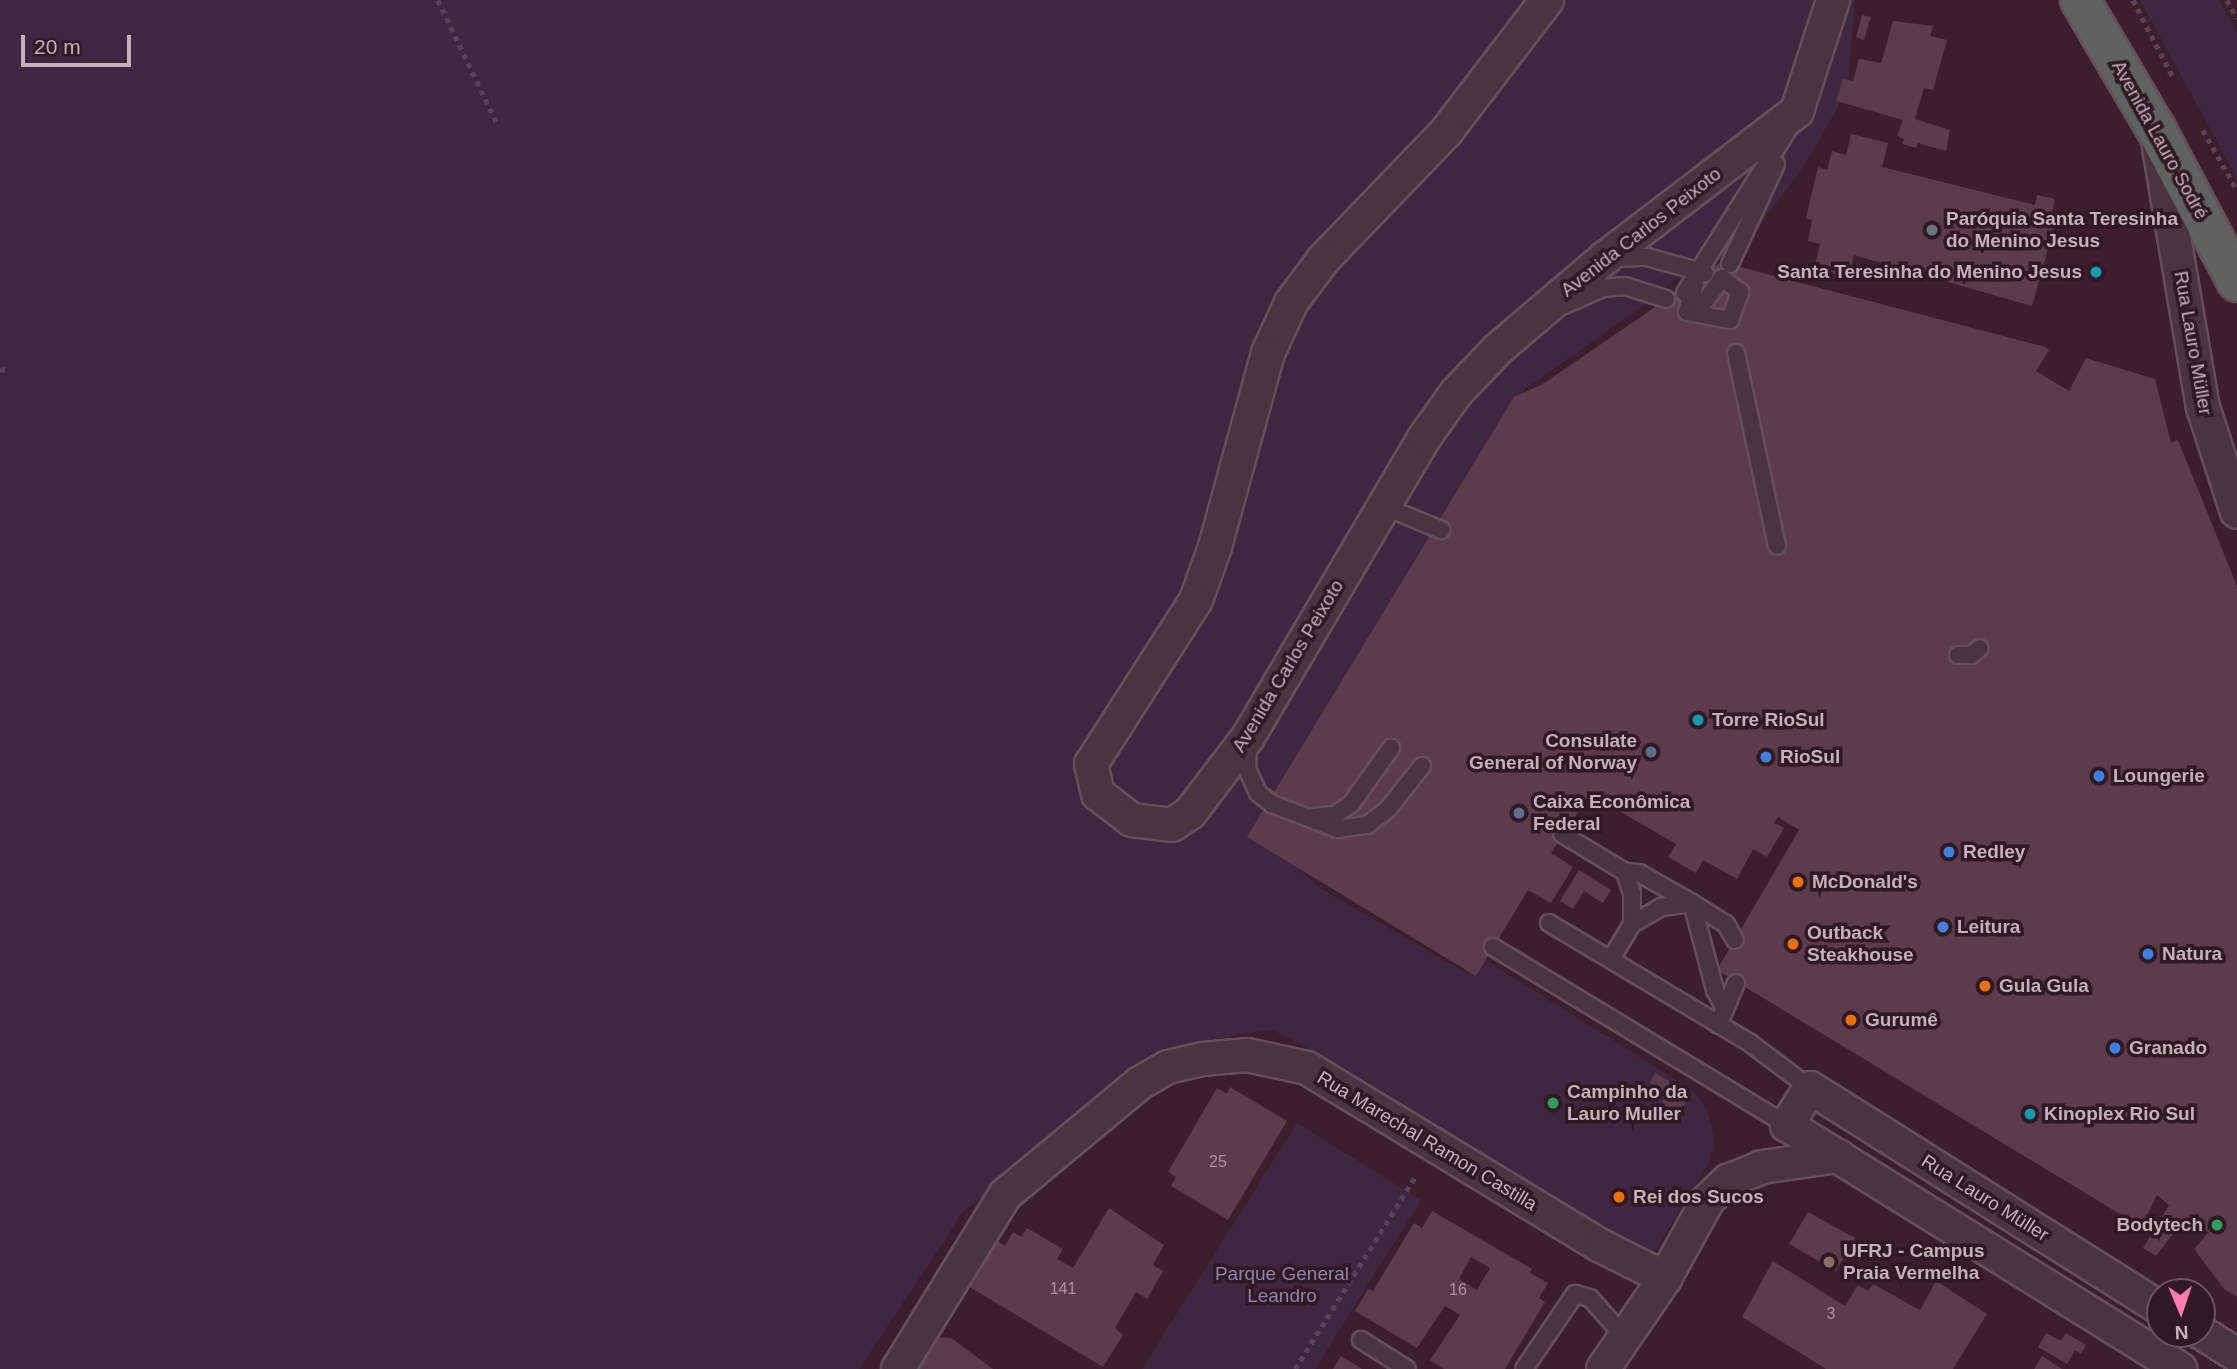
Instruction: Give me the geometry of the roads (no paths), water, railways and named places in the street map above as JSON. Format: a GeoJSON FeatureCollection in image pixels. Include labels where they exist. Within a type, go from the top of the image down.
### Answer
{"type":"FeatureCollection","features":[{"type":"Feature","properties":{"kind":"highway","name":"Avenida Lauro Sodré"},"geometry":{"type":"LineString","coordinates":[[2080,0],[2156,129],[2237,282]]}},
{"type":"Feature","properties":{"kind":"street","name":"Avenida Carlos Peixoto"},"geometry":{"type":"LineString","coordinates":[[1547,0],[1446,132],[1323,260],[1291,303],[1268,353],[1215,547],[1196,600],[1100,746],[1091,764],[1091,778],[1098,794],[1132,820],[1172,825],[1190,813],[1248,737],[1383,506],[1456,393],[1546,308],[1605,258],[1797,111]]}},
{"type":"Feature","properties":{"kind":"street"},"geometry":{"type":"LineString","coordinates":[[1797,111],[1833,0]]}},
{"type":"Feature","properties":{"kind":"street","name":"Rua Lauro Müller"},"geometry":{"type":"LineString","coordinates":[[2156,129],[2203,407],[2237,512]]}},
{"type":"Feature","properties":{"kind":"street","name":"Rua Marechal Ramon Castilla"},"geometry":{"type":"LineString","coordinates":[[898,1369],[1005,1195],[1140,1083],[1168,1067],[1247,1055],[1307,1068],[1601,1246],[1665,1278]]}},
{"type":"Feature","properties":{"kind":"street"},"geometry":{"type":"LineString","coordinates":[[1810,1088],[1787,1125],[2181,1369]]}},
{"type":"Feature","properties":{"kind":"street","name":"Rua Lauro Müller"},"geometry":{"type":"LineString","coordinates":[[1810,1088],[2146,1299]]}},
{"type":"Feature","properties":{"kind":"street"},"geometry":{"type":"LineString","coordinates":[[1603,1369],[1665,1278],[1708,1200],[1728,1181],[1762,1167],[1838,1156]]}},
{"type":"Feature","properties":{"kind":"street"},"geometry":{"type":"LineString","coordinates":[[2108,1322],[2128,1288]]}},
{"type":"Feature","properties":{"kind":"street"},"geometry":{"type":"LineString","coordinates":[[2216,1341],[2237,1354]]}},
{"type":"Feature","properties":{"kind":"lane"},"geometry":{"type":"LineString","coordinates":[[1730,264],[1763,199],[1797,111]]}},
{"type":"Feature","properties":{"kind":"lane"},"geometry":{"type":"LineString","coordinates":[[1687,313],[1694,281],[1784,142]]}},
{"type":"Feature","properties":{"kind":"lane"},"geometry":{"type":"LineString","coordinates":[[1605,258],[1647,257],[1694,281],[1718,283]]}},
{"type":"Feature","properties":{"kind":"lane"},"geometry":{"type":"LineString","coordinates":[[1722,278],[1739,290],[1730,320],[1687,313],[1722,278]]}},
{"type":"Feature","properties":{"kind":"lane"},"geometry":{"type":"LineString","coordinates":[[1546,308],[1567,305],[1603,288],[1647,290],[1666,299]]}},
{"type":"Feature","properties":{"kind":"lane"},"geometry":{"type":"LineString","coordinates":[[1736,353],[1777,546]]}},
{"type":"Feature","properties":{"kind":"lane"},"geometry":{"type":"LineString","coordinates":[[1383,506],[1441,530]]}},
{"type":"Feature","properties":{"kind":"lane"},"geometry":{"type":"LineString","coordinates":[[1958,655],[1971,655],[1980,648]]}},
{"type":"Feature","properties":{"kind":"lane"},"geometry":{"type":"LineString","coordinates":[[1248,737],[1247,769],[1253,788],[1272,804],[1337,829],[1367,825],[1388,809],[1422,766]]}},
{"type":"Feature","properties":{"kind":"lane"},"geometry":{"type":"LineString","coordinates":[[1303,818],[1328,817],[1351,804],[1391,748]]}},
{"type":"Feature","properties":{"kind":"lane"},"geometry":{"type":"LineString","coordinates":[[1562,834],[1625,872],[1639,873],[1692,903],[1726,924],[1735,940]]}},
{"type":"Feature","properties":{"kind":"lane"},"geometry":{"type":"LineString","coordinates":[[1625,872],[1632,892],[1632,924]]}},
{"type":"Feature","properties":{"kind":"lane"},"geometry":{"type":"LineString","coordinates":[[1611,959],[1632,924],[1661,907],[1692,903]]}},
{"type":"Feature","properties":{"kind":"lane"},"geometry":{"type":"LineString","coordinates":[[1692,903],[1721,1016]]}},
{"type":"Feature","properties":{"kind":"lane","name":"Rua Lauro Müller"},"geometry":{"type":"LineString","coordinates":[[1549,923],[1611,959],[1721,1016],[1749,1043],[1810,1088]]}},
{"type":"Feature","properties":{"kind":"lane"},"geometry":{"type":"LineString","coordinates":[[1493,947],[1787,1125]]}},
{"type":"Feature","properties":{"kind":"lane"},"geometry":{"type":"LineString","coordinates":[[1721,1016],[1736,983]]}},
{"type":"Feature","properties":{"kind":"lane"},"geometry":{"type":"LineString","coordinates":[[1524,1369],[1575,1294],[1590,1298],[1624,1336]]}},
{"type":"Feature","properties":{"kind":"lane"},"geometry":{"type":"LineString","coordinates":[[1361,1340],[1407,1369]]}},
{"type":"Feature","properties":{"kind":"place","name":"Paróquia Santa Teresinha do Menino Jesus"},"geometry":{"type":"Point","coordinates":[1932,230]}},
{"type":"Feature","properties":{"kind":"place","name":"Santa Teresinha do Menino Jesus"},"geometry":{"type":"Point","coordinates":[2096,272]}},
{"type":"Feature","properties":{"kind":"place","name":"Torre RioSul"},"geometry":{"type":"Point","coordinates":[1698,720]}},
{"type":"Feature","properties":{"kind":"place","name":"Consulate General of Norway"},"geometry":{"type":"Point","coordinates":[1651,752]}},
{"type":"Feature","properties":{"kind":"place","name":"RioSul"},"geometry":{"type":"Point","coordinates":[1766,757]}},
{"type":"Feature","properties":{"kind":"place","name":"Loungerie"},"geometry":{"type":"Point","coordinates":[2099,776]}},
{"type":"Feature","properties":{"kind":"place","name":"Caixa Econômica Federal"},"geometry":{"type":"Point","coordinates":[1519,813]}},
{"type":"Feature","properties":{"kind":"place","name":"Redley"},"geometry":{"type":"Point","coordinates":[1949,852]}},
{"type":"Feature","properties":{"kind":"place","name":"McDonald's"},"geometry":{"type":"Point","coordinates":[1798,882]}},
{"type":"Feature","properties":{"kind":"place","name":"Leitura"},"geometry":{"type":"Point","coordinates":[1943,927]}},
{"type":"Feature","properties":{"kind":"place","name":"Outback Steakhouse"},"geometry":{"type":"Point","coordinates":[1793,944]}},
{"type":"Feature","properties":{"kind":"place","name":"Natura"},"geometry":{"type":"Point","coordinates":[2148,954]}},
{"type":"Feature","properties":{"kind":"place","name":"Gula Gula"},"geometry":{"type":"Point","coordinates":[1985,986]}},
{"type":"Feature","properties":{"kind":"place","name":"Gurumê"},"geometry":{"type":"Point","coordinates":[1851,1020]}},
{"type":"Feature","properties":{"kind":"place","name":"Granado"},"geometry":{"type":"Point","coordinates":[2115,1048]}},
{"type":"Feature","properties":{"kind":"place","name":"Campinho da Lauro Muller"},"geometry":{"type":"Point","coordinates":[1553,1103]}},
{"type":"Feature","properties":{"kind":"place","name":"Kinoplex Rio Sul"},"geometry":{"type":"Point","coordinates":[2030,1114]}},
{"type":"Feature","properties":{"kind":"place","name":"Rei dos Sucos"},"geometry":{"type":"Point","coordinates":[1619,1197]}},
{"type":"Feature","properties":{"kind":"place","name":"Bodytech"},"geometry":{"type":"Point","coordinates":[2217,1225]}},
{"type":"Feature","properties":{"kind":"place","name":"UFRJ - Campus Praia Vermelha"},"geometry":{"type":"Point","coordinates":[1829,1262]}},
{"type":"Feature","properties":{"kind":"park label","name":"Parque General Leandro"},"geometry":{"type":"Point","coordinates":[1282,1285]}}]}
